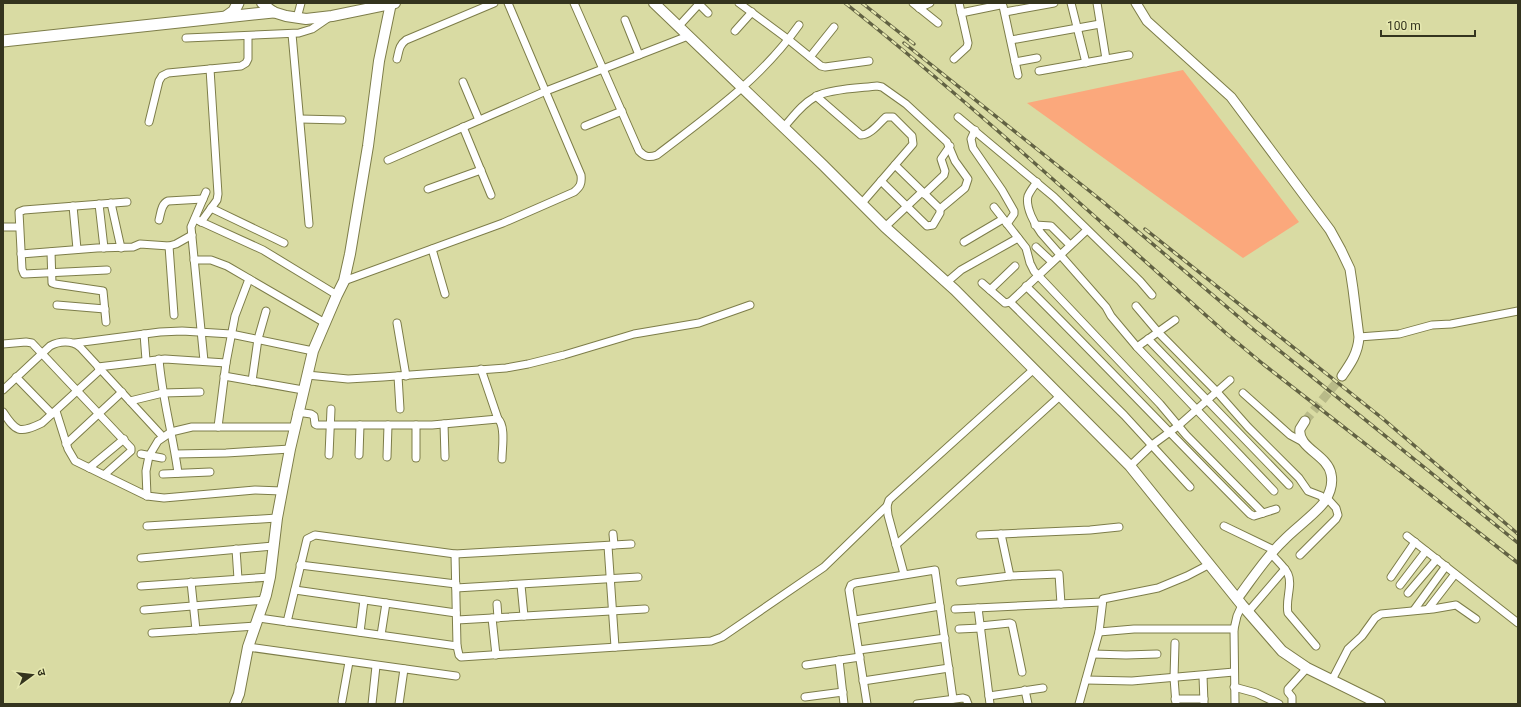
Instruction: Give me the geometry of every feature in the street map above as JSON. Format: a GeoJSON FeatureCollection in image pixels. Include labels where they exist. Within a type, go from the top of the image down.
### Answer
{"type":"FeatureCollection","features":[{"type":"Feature","properties":{"kind":"main road"},"geometry":{"type":"LineString","coordinates":[[227,16],[234,11],[238,3]]}},
{"type":"Feature","properties":{"kind":"main road"},"geometry":{"type":"LineString","coordinates":[[262,3],[273,12]]}},
{"type":"Feature","properties":{"kind":"main road"},"geometry":{"type":"LineString","coordinates":[[654,3],[885,227],[947,282],[1130,466],[1242,605],[1282,651],[1307,668],[1380,704]]}},
{"type":"Feature","properties":{"kind":"main road"},"geometry":{"type":"LineString","coordinates":[[3,41],[273,12],[286,16],[306,19],[332,16],[392,4],[379,61],[368,146],[344,281],[313,351],[297,412],[277,518],[270,578],[265,600],[248,647],[239,694],[235,704]]}},
{"type":"Feature","properties":{"kind":"street"},"geometry":{"type":"LineString","coordinates":[[296,18],[301,3]]}},
{"type":"Feature","properties":{"kind":"street"},"geometry":{"type":"LineString","coordinates":[[397,59],[399,48],[406,40],[494,3]]}},
{"type":"Feature","properties":{"kind":"street"},"geometry":{"type":"LineString","coordinates":[[344,281],[503,223],[574,192],[579,188],[582,182],[581,175],[508,3]]}},
{"type":"Feature","properties":{"kind":"street"},"geometry":{"type":"LineString","coordinates":[[574,3],[639,151],[644,156],[650,158],[657,156],[742,89],[771,61],[799,26]]}},
{"type":"Feature","properties":{"kind":"street"},"geometry":{"type":"LineString","coordinates":[[741,3],[821,66],[825,67],[869,61]]}},
{"type":"Feature","properties":{"kind":"street"},"geometry":{"type":"LineString","coordinates":[[916,5],[930,3]]}},
{"type":"Feature","properties":{"kind":"street"},"geometry":{"type":"LineString","coordinates":[[954,59],[967,47],[959,3]]}},
{"type":"Feature","properties":{"kind":"street"},"geometry":{"type":"LineString","coordinates":[[1005,12],[1054,3]]}},
{"type":"Feature","properties":{"kind":"street"},"geometry":{"type":"LineString","coordinates":[[1071,3],[1086,62]]}},
{"type":"Feature","properties":{"kind":"street"},"geometry":{"type":"LineString","coordinates":[[1097,3],[1106,59]]}},
{"type":"Feature","properties":{"kind":"street"},"geometry":{"type":"LineString","coordinates":[[1136,3],[1147,21],[1231,97],[1330,230],[1342,250],[1350,269],[1359,337],[1352,360],[1342,376]]}},
{"type":"Feature","properties":{"kind":"street"},"geometry":{"type":"LineString","coordinates":[[678,26],[698,4],[708,13]]}},
{"type":"Feature","properties":{"kind":"street"},"geometry":{"type":"LineString","coordinates":[[916,5],[938,23]]}},
{"type":"Feature","properties":{"kind":"street"},"geometry":{"type":"LineString","coordinates":[[961,13],[1000,5],[1003,6],[1018,74]]}},
{"type":"Feature","properties":{"kind":"street"},"geometry":{"type":"LineString","coordinates":[[735,31],[752,12]]}},
{"type":"Feature","properties":{"kind":"street"},"geometry":{"type":"LineString","coordinates":[[186,38],[299,33],[312,29],[332,16]]}},
{"type":"Feature","properties":{"kind":"street"},"geometry":{"type":"LineString","coordinates":[[624,20],[639,55]]}},
{"type":"Feature","properties":{"kind":"street"},"geometry":{"type":"LineString","coordinates":[[1011,40],[1100,24]]}},
{"type":"Feature","properties":{"kind":"street"},"geometry":{"type":"LineString","coordinates":[[810,57],[834,26]]}},
{"type":"Feature","properties":{"kind":"street"},"geometry":{"type":"LineString","coordinates":[[292,34],[309,224]]}},
{"type":"Feature","properties":{"kind":"street"},"geometry":{"type":"LineString","coordinates":[[149,122],[159,81],[162,76],[168,73],[241,66],[246,64],[248,59],[248,36]]}},
{"type":"Feature","properties":{"kind":"street"},"geometry":{"type":"LineString","coordinates":[[388,160],[546,91],[688,36]]}},
{"type":"Feature","properties":{"kind":"street"},"geometry":{"type":"LineString","coordinates":[[1039,71],[1129,55]]}},
{"type":"Feature","properties":{"kind":"street"},"geometry":{"type":"LineString","coordinates":[[1015,62],[1037,58]]}},
{"type":"Feature","properties":{"kind":"street"},"geometry":{"type":"LineString","coordinates":[[204,361],[192,227],[211,208],[217,200],[218,194],[210,69]]}},
{"type":"Feature","properties":{"kind":"street"},"geometry":{"type":"LineString","coordinates":[[463,82],[479,120]]}},
{"type":"Feature","properties":{"kind":"street"},"geometry":{"type":"LineString","coordinates":[[784,128],[802,108],[816,96],[831,92],[877,86],[882,87],[906,104],[950,146],[955,161],[968,179],[966,188],[940,209],[940,213],[933,225],[929,226],[881,181]]}},
{"type":"Feature","properties":{"kind":"street"},"geometry":{"type":"LineString","coordinates":[[816,96],[861,134],[865,135],[886,117],[893,116],[912,136],[913,144],[862,204]]}},
{"type":"Feature","properties":{"kind":"street"},"geometry":{"type":"LineString","coordinates":[[585,126],[622,111]]}},
{"type":"Feature","properties":{"kind":"street"},"geometry":{"type":"LineString","coordinates":[[958,116],[1054,197],[1140,281],[1152,295]]}},
{"type":"Feature","properties":{"kind":"street"},"geometry":{"type":"LineString","coordinates":[[300,119],[342,120]]}},
{"type":"Feature","properties":{"kind":"street"},"geometry":{"type":"LineString","coordinates":[[464,127],[491,195]]}},
{"type":"Feature","properties":{"kind":"street"},"geometry":{"type":"LineString","coordinates":[[964,242],[1005,222],[1014,214],[1014,211],[1002,190],[973,148],[971,139],[975,130]]}},
{"type":"Feature","properties":{"kind":"street"},"geometry":{"type":"LineString","coordinates":[[885,227],[907,206],[944,175],[945,171],[941,159],[950,146]]}},
{"type":"Feature","properties":{"kind":"street"},"geometry":{"type":"LineString","coordinates":[[895,165],[940,209]]}},
{"type":"Feature","properties":{"kind":"street"},"geometry":{"type":"LineString","coordinates":[[428,188],[481,170]]}},
{"type":"Feature","properties":{"kind":"street"},"geometry":{"type":"LineString","coordinates":[[1037,182],[1029,194],[1028,199],[1035,225],[1106,307],[1111,316],[1138,347],[1274,491]]}},
{"type":"Feature","properties":{"kind":"street"},"geometry":{"type":"LineString","coordinates":[[198,221],[202,200],[206,192]]}},
{"type":"Feature","properties":{"kind":"street"},"geometry":{"type":"LineString","coordinates":[[159,220],[162,206],[168,201],[202,200]]}},
{"type":"Feature","properties":{"kind":"street"},"geometry":{"type":"LineString","coordinates":[[107,270],[24,274],[22,269],[18,214],[21,210],[127,202]]}},
{"type":"Feature","properties":{"kind":"street"},"geometry":{"type":"LineString","coordinates":[[112,203],[121,248]]}},
{"type":"Feature","properties":{"kind":"street"},"geometry":{"type":"LineString","coordinates":[[99,204],[104,248]]}},
{"type":"Feature","properties":{"kind":"street"},"geometry":{"type":"LineString","coordinates":[[73,206],[77,250]]}},
{"type":"Feature","properties":{"kind":"street"},"geometry":{"type":"LineString","coordinates":[[994,207],[1026,248],[1030,263],[1038,275],[1160,404],[1178,426],[1263,513]]}},
{"type":"Feature","properties":{"kind":"street"},"geometry":{"type":"LineString","coordinates":[[211,208],[284,243]]}},
{"type":"Feature","properties":{"kind":"street"},"geometry":{"type":"LineString","coordinates":[[198,221],[262,250],[337,295]]}},
{"type":"Feature","properties":{"kind":"street"},"geometry":{"type":"LineString","coordinates":[[1035,225],[1050,226],[1070,245]]}},
{"type":"Feature","properties":{"kind":"street"},"geometry":{"type":"LineString","coordinates":[[3,226],[19,227]]}},
{"type":"Feature","properties":{"kind":"street"},"geometry":{"type":"LineString","coordinates":[[982,283],[1005,303],[1010,302],[1087,230]]}},
{"type":"Feature","properties":{"kind":"street"},"geometry":{"type":"LineString","coordinates":[[21,254],[133,247],[140,244],[169,246],[176,244],[192,235]]}},
{"type":"Feature","properties":{"kind":"street"},"geometry":{"type":"LineString","coordinates":[[947,282],[961,270],[1018,238]]}},
{"type":"Feature","properties":{"kind":"street"},"geometry":{"type":"LineString","coordinates":[[169,246],[174,315]]}},
{"type":"Feature","properties":{"kind":"street"},"geometry":{"type":"LineString","coordinates":[[1036,247],[1052,262]]}},
{"type":"Feature","properties":{"kind":"street"},"geometry":{"type":"LineString","coordinates":[[432,249],[446,294]]}},
{"type":"Feature","properties":{"kind":"street"},"geometry":{"type":"LineString","coordinates":[[51,252],[52,281],[55,284],[101,290],[104,294],[106,322]]}},
{"type":"Feature","properties":{"kind":"street"},"geometry":{"type":"LineString","coordinates":[[194,260],[211,260],[218,262],[325,322]]}},
{"type":"Feature","properties":{"kind":"street"},"geometry":{"type":"LineString","coordinates":[[990,290],[1016,266]]}},
{"type":"Feature","properties":{"kind":"street"},"geometry":{"type":"LineString","coordinates":[[218,427],[231,334],[235,316],[249,279]]}},
{"type":"Feature","properties":{"kind":"street"},"geometry":{"type":"LineString","coordinates":[[1026,286],[1250,514],[1254,516],[1276,509]]}},
{"type":"Feature","properties":{"kind":"street"},"geometry":{"type":"LineString","coordinates":[[1010,302],[1077,367],[1190,487]]}},
{"type":"Feature","properties":{"kind":"street"},"geometry":{"type":"LineString","coordinates":[[57,305],[105,309]]}},
{"type":"Feature","properties":{"kind":"street"},"geometry":{"type":"LineString","coordinates":[[307,375],[348,379],[482,370],[528,364],[564,356],[634,334],[711,320],[750,305]]}},
{"type":"Feature","properties":{"kind":"street"},"geometry":{"type":"LineString","coordinates":[[1136,306],[1158,332],[1217,392],[1248,427],[1299,478],[1308,491],[1326,498],[1336,508],[1338,515],[1336,518],[1300,555]]}},
{"type":"Feature","properties":{"kind":"street"},"geometry":{"type":"LineString","coordinates":[[252,381],[258,339],[266,311]]}},
{"type":"Feature","properties":{"kind":"street"},"geometry":{"type":"LineString","coordinates":[[1359,337],[1399,334],[1437,324],[1446,324],[1518,311]]}},
{"type":"Feature","properties":{"kind":"street"},"geometry":{"type":"LineString","coordinates":[[1138,347],[1175,320]]}},
{"type":"Feature","properties":{"kind":"street"},"geometry":{"type":"LineString","coordinates":[[397,323],[406,376]]}},
{"type":"Feature","properties":{"kind":"street"},"geometry":{"type":"LineString","coordinates":[[3,390],[54,343],[74,343],[144,334],[182,331],[231,334],[313,351]]}},
{"type":"Feature","properties":{"kind":"street"},"geometry":{"type":"LineString","coordinates":[[144,334],[146,360]]}},
{"type":"Feature","properties":{"kind":"street"},"geometry":{"type":"LineString","coordinates":[[1148,340],[1289,485]]}},
{"type":"Feature","properties":{"kind":"street"},"geometry":{"type":"LineString","coordinates":[[3,344],[26,342],[32,343],[131,448],[131,451],[104,475]]}},
{"type":"Feature","properties":{"kind":"street"},"geometry":{"type":"LineString","coordinates":[[74,343],[80,347],[100,368],[163,437]]}},
{"type":"Feature","properties":{"kind":"street"},"geometry":{"type":"LineString","coordinates":[[3,412],[15,429],[20,430],[42,423],[78,391],[100,368],[158,359],[226,363]]}},
{"type":"Feature","properties":{"kind":"street"},"geometry":{"type":"LineString","coordinates":[[158,359],[163,393],[176,454],[178,473]]}},
{"type":"Feature","properties":{"kind":"street"},"geometry":{"type":"LineString","coordinates":[[456,554],[457,646],[461,657],[712,641],[722,637],[824,567],[887,506],[889,500],[894,494],[1034,369]]}},
{"type":"Feature","properties":{"kind":"street"},"geometry":{"type":"LineString","coordinates":[[482,370],[498,419],[503,427],[502,459]]}},
{"type":"Feature","properties":{"kind":"street"},"geometry":{"type":"LineString","coordinates":[[224,376],[303,390]]}},
{"type":"Feature","properties":{"kind":"street"},"geometry":{"type":"LineString","coordinates":[[398,376],[400,409]]}},
{"type":"Feature","properties":{"kind":"street"},"geometry":{"type":"LineString","coordinates":[[16,377],[54,413],[70,455],[75,461],[147,496],[164,498],[255,490],[282,491]]}},
{"type":"Feature","properties":{"kind":"street"},"geometry":{"type":"LineString","coordinates":[[1130,466],[1152,445],[1178,426],[1230,380]]}},
{"type":"Feature","properties":{"kind":"street"},"geometry":{"type":"LineString","coordinates":[[66,444],[122,392]]}},
{"type":"Feature","properties":{"kind":"street"},"geometry":{"type":"LineString","coordinates":[[130,401],[163,393],[200,392]]}},
{"type":"Feature","properties":{"kind":"street"},"geometry":{"type":"LineString","coordinates":[[1235,704],[1234,628],[1242,605],[1272,552],[1326,498],[1332,482],[1329,466],[1325,461],[1303,442],[1290,435],[1243,393]]}},
{"type":"Feature","properties":{"kind":"street"},"geometry":{"type":"LineString","coordinates":[[897,548],[1060,396]]}},
{"type":"Feature","properties":{"kind":"street"},"geometry":{"type":"LineString","coordinates":[[329,455],[331,409]]}},
{"type":"Feature","properties":{"kind":"street"},"geometry":{"type":"LineString","coordinates":[[297,412],[312,414],[314,416],[315,424],[317,425],[416,425],[498,419]]}},
{"type":"Feature","properties":{"kind":"street"},"geometry":{"type":"LineString","coordinates":[[1303,442],[1299,433],[1305,421]]}},
{"type":"Feature","properties":{"kind":"street"},"geometry":{"type":"LineString","coordinates":[[444,424],[445,456]]}},
{"type":"Feature","properties":{"kind":"street"},"geometry":{"type":"LineString","coordinates":[[359,455],[360,425]]}},
{"type":"Feature","properties":{"kind":"street"},"geometry":{"type":"LineString","coordinates":[[387,457],[388,425]]}},
{"type":"Feature","properties":{"kind":"street"},"geometry":{"type":"LineString","coordinates":[[416,425],[416,458]]}},
{"type":"Feature","properties":{"kind":"street"},"geometry":{"type":"LineString","coordinates":[[147,496],[145,455],[163,437],[171,432],[192,427],[294,427]]}},
{"type":"Feature","properties":{"kind":"street"},"geometry":{"type":"LineString","coordinates":[[89,468],[124,439]]}},
{"type":"Feature","properties":{"kind":"street"},"geometry":{"type":"LineString","coordinates":[[176,454],[290,449]]}},
{"type":"Feature","properties":{"kind":"street"},"geometry":{"type":"LineString","coordinates":[[145,455],[162,458]]}},
{"type":"Feature","properties":{"kind":"street"},"geometry":{"type":"LineString","coordinates":[[163,474],[210,472]]}},
{"type":"Feature","properties":{"kind":"street"},"geometry":{"type":"LineString","coordinates":[[887,506],[904,572]]}},
{"type":"Feature","properties":{"kind":"street"},"geometry":{"type":"LineString","coordinates":[[147,526],[277,518]]}},
{"type":"Feature","properties":{"kind":"street"},"geometry":{"type":"LineString","coordinates":[[1224,526],[1272,552],[1285,570],[1289,580],[1288,613],[1316,646]]}},
{"type":"Feature","properties":{"kind":"street"},"geometry":{"type":"LineString","coordinates":[[980,535],[1090,530],[1119,527]]}},
{"type":"Feature","properties":{"kind":"street"},"geometry":{"type":"LineString","coordinates":[[613,534],[611,545],[610,580],[615,648]]}},
{"type":"Feature","properties":{"kind":"street"},"geometry":{"type":"LineString","coordinates":[[1001,534],[1010,576]]}},
{"type":"Feature","properties":{"kind":"street"},"geometry":{"type":"LineString","coordinates":[[287,622],[307,539],[315,535],[456,554],[631,544]]}},
{"type":"Feature","properties":{"kind":"street"},"geometry":{"type":"LineString","coordinates":[[1407,536],[1518,623]]}},
{"type":"Feature","properties":{"kind":"street"},"geometry":{"type":"LineString","coordinates":[[1391,577],[1415,542]]}},
{"type":"Feature","properties":{"kind":"street"},"geometry":{"type":"LineString","coordinates":[[142,558],[273,546]]}},
{"type":"Feature","properties":{"kind":"street"},"geometry":{"type":"LineString","coordinates":[[236,549],[238,580]]}},
{"type":"Feature","properties":{"kind":"street"},"geometry":{"type":"LineString","coordinates":[[1400,585],[1426,551]]}},
{"type":"Feature","properties":{"kind":"street"},"geometry":{"type":"LineString","coordinates":[[1408,594],[1437,560]]}},
{"type":"Feature","properties":{"kind":"street"},"geometry":{"type":"LineString","coordinates":[[1079,704],[1099,632],[1102,602],[1105,598],[1158,588],[1187,576],[1210,564]]}},
{"type":"Feature","properties":{"kind":"street"},"geometry":{"type":"LineString","coordinates":[[300,565],[456,586],[522,585],[638,577]]}},
{"type":"Feature","properties":{"kind":"street"},"geometry":{"type":"LineString","coordinates":[[1414,610],[1446,566]]}},
{"type":"Feature","properties":{"kind":"street"},"geometry":{"type":"LineString","coordinates":[[867,704],[855,620],[849,590],[851,585],[904,572],[935,570],[953,699]]}},
{"type":"Feature","properties":{"kind":"street"},"geometry":{"type":"LineString","coordinates":[[1242,605],[1285,570]]}},
{"type":"Feature","properties":{"kind":"street"},"geometry":{"type":"LineString","coordinates":[[960,582],[1010,576],[1059,574],[1061,604]]}},
{"type":"Feature","properties":{"kind":"street"},"geometry":{"type":"LineString","coordinates":[[1428,609],[1455,574]]}},
{"type":"Feature","properties":{"kind":"street"},"geometry":{"type":"LineString","coordinates":[[140,586],[270,578]]}},
{"type":"Feature","properties":{"kind":"street"},"geometry":{"type":"LineString","coordinates":[[191,582],[196,630]]}},
{"type":"Feature","properties":{"kind":"street"},"geometry":{"type":"LineString","coordinates":[[522,585],[524,616]]}},
{"type":"Feature","properties":{"kind":"street"},"geometry":{"type":"LineString","coordinates":[[294,590],[386,603],[457,617],[495,618],[645,609]]}},
{"type":"Feature","properties":{"kind":"street"},"geometry":{"type":"LineString","coordinates":[[144,610],[265,600]]}},
{"type":"Feature","properties":{"kind":"street"},"geometry":{"type":"LineString","coordinates":[[360,632],[364,600]]}},
{"type":"Feature","properties":{"kind":"street"},"geometry":{"type":"LineString","coordinates":[[955,610],[1102,602]]}},
{"type":"Feature","properties":{"kind":"street"},"geometry":{"type":"LineString","coordinates":[[381,635],[386,603]]}},
{"type":"Feature","properties":{"kind":"street"},"geometry":{"type":"LineString","coordinates":[[496,655],[495,618],[497,604]]}},
{"type":"Feature","properties":{"kind":"street"},"geometry":{"type":"LineString","coordinates":[[1332,680],[1351,645],[1359,638],[1375,618],[1381,614],[1456,605],[1476,619]]}},
{"type":"Feature","properties":{"kind":"street"},"geometry":{"type":"LineString","coordinates":[[855,620],[940,606]]}},
{"type":"Feature","properties":{"kind":"street"},"geometry":{"type":"LineString","coordinates":[[978,608],[990,704]]}},
{"type":"Feature","properties":{"kind":"street"},"geometry":{"type":"LineString","coordinates":[[152,633],[196,630],[257,622],[287,622],[457,646]]}},
{"type":"Feature","properties":{"kind":"street"},"geometry":{"type":"LineString","coordinates":[[959,629],[1012,624],[1022,672]]}},
{"type":"Feature","properties":{"kind":"street"},"geometry":{"type":"LineString","coordinates":[[1099,632],[1134,629],[1234,628]]}},
{"type":"Feature","properties":{"kind":"street"},"geometry":{"type":"LineString","coordinates":[[806,665],[839,660],[859,654],[945,638]]}},
{"type":"Feature","properties":{"kind":"street"},"geometry":{"type":"LineString","coordinates":[[1175,643],[1174,678],[1176,701],[1204,702],[1203,676]]}},
{"type":"Feature","properties":{"kind":"street"},"geometry":{"type":"LineString","coordinates":[[248,647],[456,676]]}},
{"type":"Feature","properties":{"kind":"street"},"geometry":{"type":"LineString","coordinates":[[1093,654],[1157,654]]}},
{"type":"Feature","properties":{"kind":"street"},"geometry":{"type":"LineString","coordinates":[[839,660],[844,704]]}},
{"type":"Feature","properties":{"kind":"street"},"geometry":{"type":"LineString","coordinates":[[342,701],[349,662]]}},
{"type":"Feature","properties":{"kind":"street"},"geometry":{"type":"LineString","coordinates":[[372,704],[376,666]]}},
{"type":"Feature","properties":{"kind":"street"},"geometry":{"type":"LineString","coordinates":[[863,681],[949,668]]}},
{"type":"Feature","properties":{"kind":"street"},"geometry":{"type":"LineString","coordinates":[[1292,704],[1292,697],[1288,690],[1307,668]]}},
{"type":"Feature","properties":{"kind":"street"},"geometry":{"type":"LineString","coordinates":[[399,704],[404,669]]}},
{"type":"Feature","properties":{"kind":"street"},"geometry":{"type":"LineString","coordinates":[[1086,680],[1132,681],[1203,676],[1234,672]]}},
{"type":"Feature","properties":{"kind":"street"},"geometry":{"type":"LineString","coordinates":[[1234,687],[1256,693],[1279,704]]}},
{"type":"Feature","properties":{"kind":"street"},"geometry":{"type":"LineString","coordinates":[[989,696],[1043,688]]}},
{"type":"Feature","properties":{"kind":"street"},"geometry":{"type":"LineString","coordinates":[[1025,690],[1028,704]]}},
{"type":"Feature","properties":{"kind":"street"},"geometry":{"type":"LineString","coordinates":[[805,697],[843,692]]}},
{"type":"Feature","properties":{"kind":"street"},"geometry":{"type":"LineString","coordinates":[[917,704],[963,698],[966,699],[968,704]]}},
{"type":"Feature","properties":{"kind":"shaded area"},"geometry":{"type":"Polygon","coordinates":[[[1183,70],[1299,222],[1243,258],[1027,103],[1183,70]]]}},
{"type":"Feature","properties":{"kind":"tunnel"},"geometry":{"type":"LineString","coordinates":[[1305,421],[1342,376]]}},
{"type":"Feature","properties":{"kind":"railway"},"geometry":{"type":"LineString","coordinates":[[845,3],[943,83],[1227,334],[1263,364],[1518,563]]}},
{"type":"Feature","properties":{"kind":"railway"},"geometry":{"type":"LineString","coordinates":[[862,3],[914,44]]}},
{"type":"Feature","properties":{"kind":"railway"},"geometry":{"type":"LineString","coordinates":[[904,43],[1102,201],[1254,330],[1518,543]]}},
{"type":"Feature","properties":{"kind":"railway"},"geometry":{"type":"LineString","coordinates":[[1145,229],[1382,418],[1518,534]]}}]}
